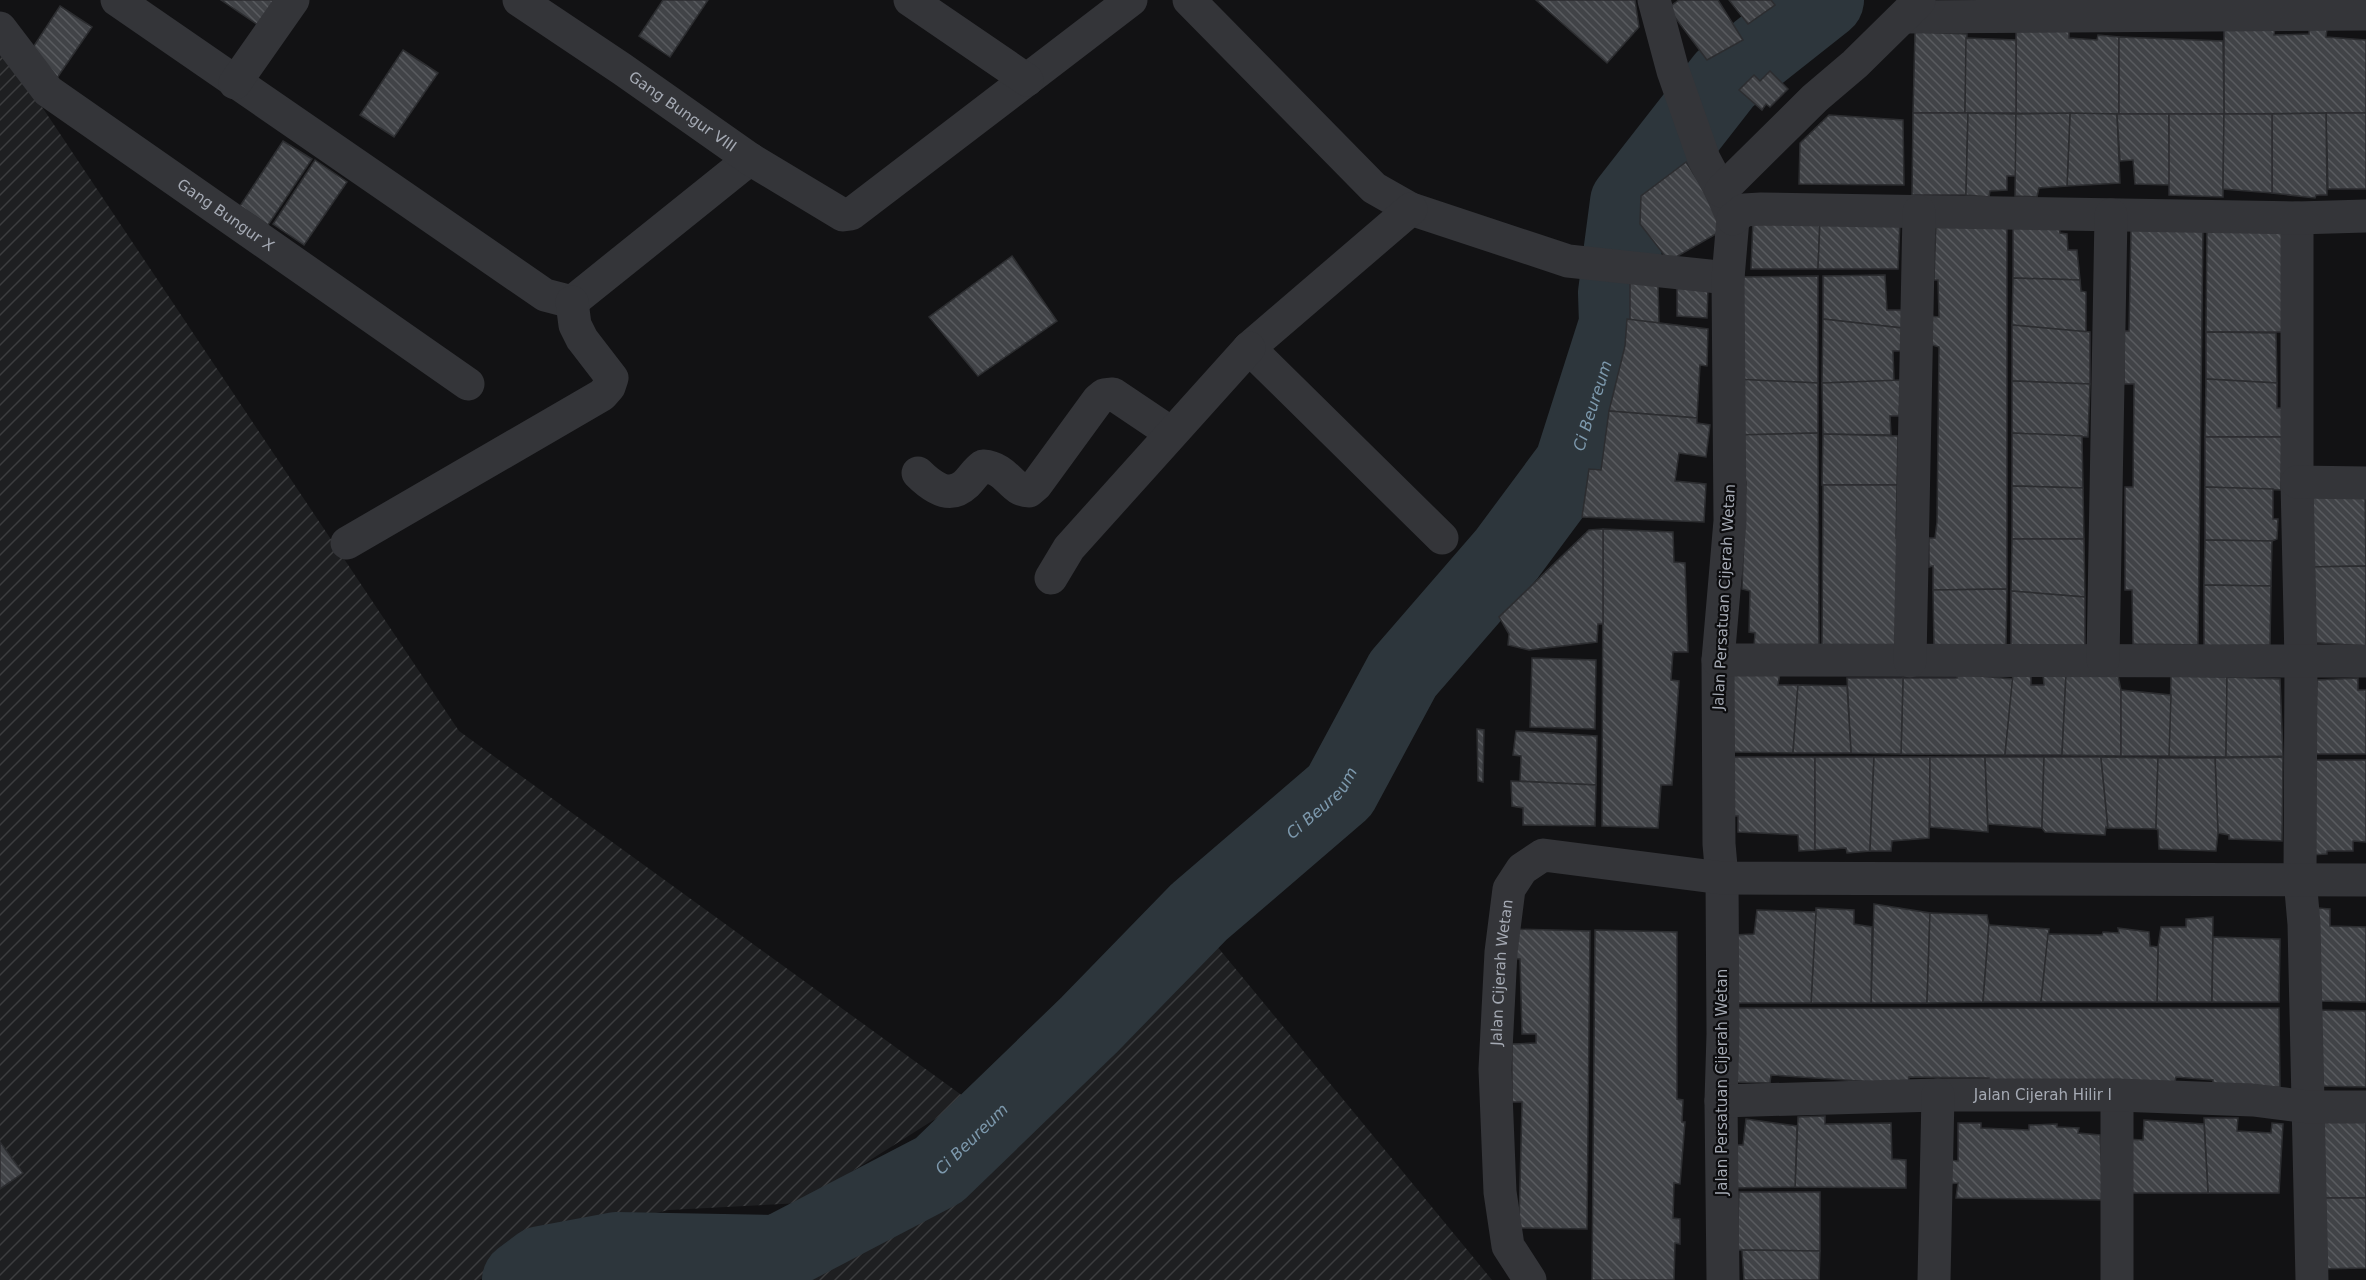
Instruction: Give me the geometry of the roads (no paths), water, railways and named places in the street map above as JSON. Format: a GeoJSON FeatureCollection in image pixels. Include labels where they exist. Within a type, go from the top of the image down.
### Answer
{"type":"FeatureCollection","features":[{"type":"Feature","properties":{"kind":"street"},"geometry":{"type":"LineString","coordinates":[[117,0],[545,294],[572,302]]}},
{"type":"Feature","properties":{"kind":"street"},"geometry":{"type":"LineString","coordinates":[[235,83],[293,0]]}},
{"type":"Feature","properties":{"kind":"street","name":"Gang Bungur VIII"},"geometry":{"type":"LineString","coordinates":[[519,0],[750,159],[843,215],[851,214],[1028,80]]}},
{"type":"Feature","properties":{"kind":"street"},"geometry":{"type":"LineString","coordinates":[[910,0],[1028,80],[1131,0]]}},
{"type":"Feature","properties":{"kind":"street"},"geometry":{"type":"LineString","coordinates":[[1189,0],[1374,188],[1411,209],[1568,261],[1728,278]]}},
{"type":"Feature","properties":{"kind":"street"},"geometry":{"type":"LineString","coordinates":[[1654,0],[1670,61],[1704,159],[1727,205],[1744,210],[2296,218],[2366,216]]}},
{"type":"Feature","properties":{"kind":"street"},"geometry":{"type":"LineString","coordinates":[[1727,205],[1815,98],[1855,64],[1912,8],[2366,14]]}},
{"type":"Feature","properties":{"kind":"street","name":"Gang Bungur X"},"geometry":{"type":"LineString","coordinates":[[0,28],[48,91],[468,384]]}},
{"type":"Feature","properties":{"kind":"street"},"geometry":{"type":"LineString","coordinates":[[572,302],[750,159]]}},
{"type":"Feature","properties":{"kind":"street","name":"Jalan Persatuan Cijerah Wetan"},"geometry":{"type":"LineString","coordinates":[[1723,1280],[1722,878],[1719,844],[1718,660],[1730,521],[1727,205]]}},
{"type":"Feature","properties":{"kind":"street"},"geometry":{"type":"LineString","coordinates":[[1051,578],[1069,548],[1249,348],[1411,209]]}},
{"type":"Feature","properties":{"kind":"street"},"geometry":{"type":"LineString","coordinates":[[1910,662],[1919,212]]}},
{"type":"Feature","properties":{"kind":"street"},"geometry":{"type":"LineString","coordinates":[[2103,660],[2111,215]]}},
{"type":"Feature","properties":{"kind":"street"},"geometry":{"type":"LineString","coordinates":[[2296,218],[2297,482],[2301,661],[2300,879],[2304,924],[2312,1280]]}},
{"type":"Feature","properties":{"kind":"street"},"geometry":{"type":"LineString","coordinates":[[347,543],[602,395],[609,387],[612,378],[582,339],[575,325],[572,302]]}},
{"type":"Feature","properties":{"kind":"street"},"geometry":{"type":"LineString","coordinates":[[1249,348],[1442,538]]}},
{"type":"Feature","properties":{"kind":"street"},"geometry":{"type":"LineString","coordinates":[[918,473],[932,487],[951,491],[963,487],[983,466],[995,467],[1019,489],[1029,491],[1036,485],[1104,395],[1113,394],[1171,433]]}},
{"type":"Feature","properties":{"kind":"street"},"geometry":{"type":"LineString","coordinates":[[2297,482],[2366,483]]}},
{"type":"Feature","properties":{"kind":"street"},"geometry":{"type":"LineString","coordinates":[[1718,660],[2366,661]]}},
{"type":"Feature","properties":{"kind":"street","name":"Jalan Cijerah Wetan"},"geometry":{"type":"LineString","coordinates":[[1530,1280],[1508,1246],[1500,1192],[1495,1069],[1501,952],[1509,889],[1522,869],[1543,855],[1722,878],[2366,880]]}},
{"type":"Feature","properties":{"kind":"street"},"geometry":{"type":"LineString","coordinates":[[1934,1280],[1938,1095]]}},
{"type":"Feature","properties":{"kind":"street","name":"Jalan Cijerah Hilir I"},"geometry":{"type":"LineString","coordinates":[[1721,1101],[1938,1095],[2117,1095],[2253,1100],[2308,1107],[2366,1107]]}},
{"type":"Feature","properties":{"kind":"street"},"geometry":{"type":"LineString","coordinates":[[2117,1095],[2117,1280]]}},
{"type":"Feature","properties":{"kind":"waterway","name":"Ci Beureum"},"geometry":{"type":"LineString","coordinates":[[521,1280],[541,1265],[616,1251],[778,1254],[939,1170],[1089,1025],[1199,912],[1340,791],[1403,674],[1507,554],[1573,465],[1618,324],[1617,293],[1629,202],[1725,79],[1825,0]]}}]}
